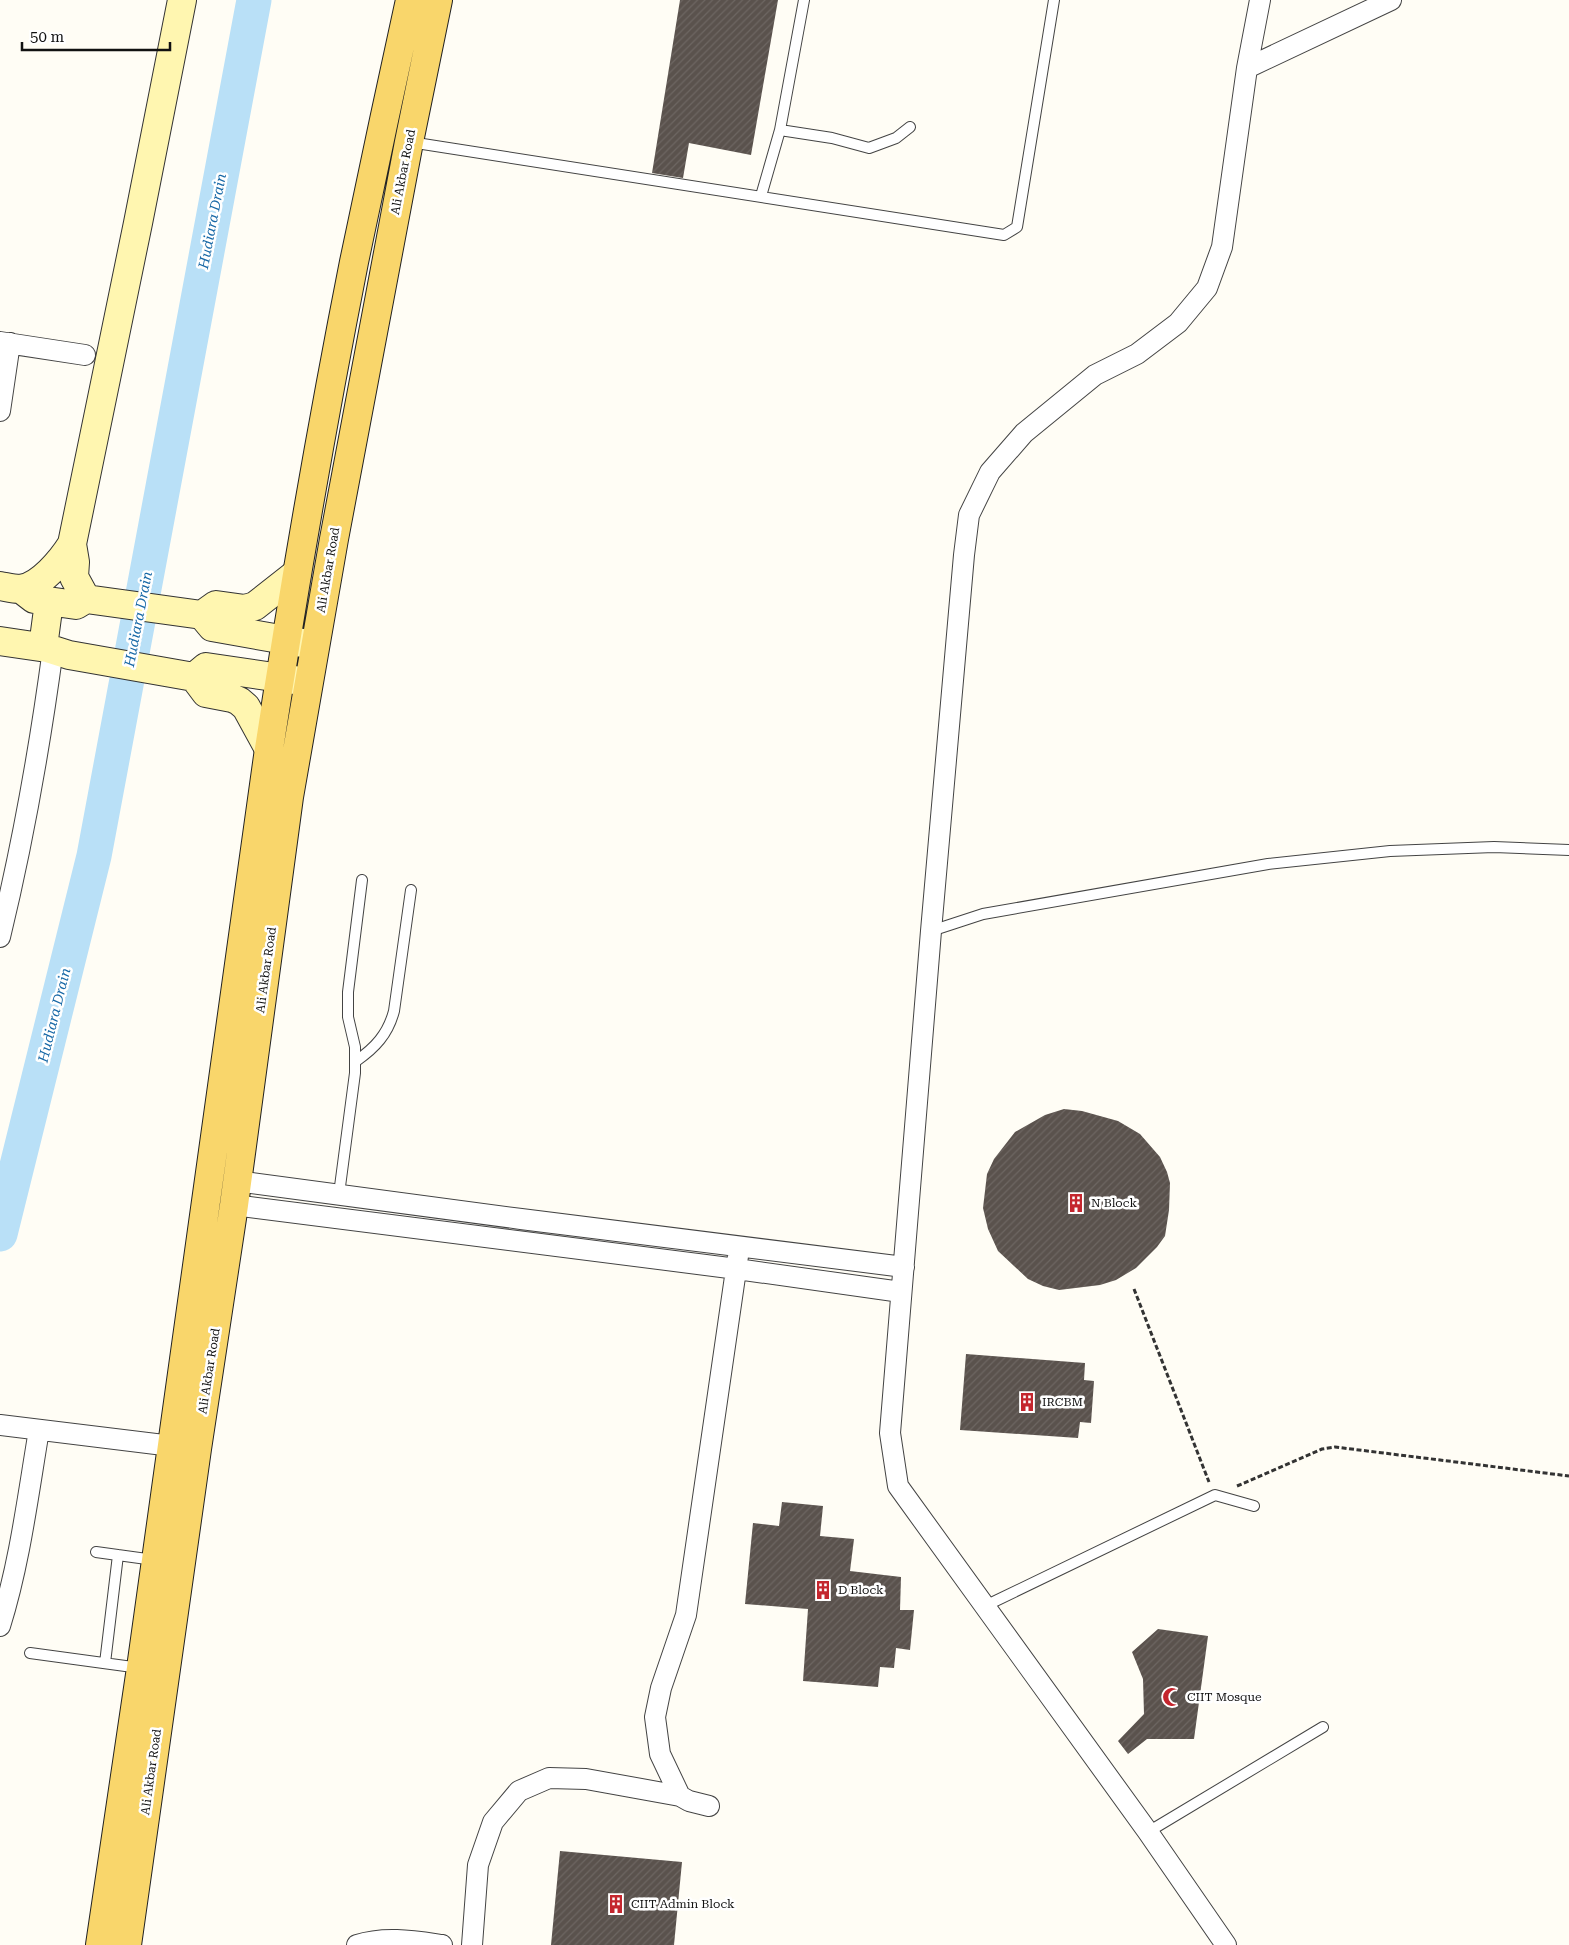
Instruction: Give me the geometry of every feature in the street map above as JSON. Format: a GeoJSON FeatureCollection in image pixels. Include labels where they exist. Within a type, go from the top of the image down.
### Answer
{"type":"FeatureCollection","features":[{"type":"Feature","properties":{"kind":"main road"},"geometry":{"type":"LineString","coordinates":[[88,599],[74,577],[72,544],[182,0]]}},
{"type":"Feature","properties":{"kind":"main road","name":"Ali Akbar Road"},"geometry":{"type":"LineString","coordinates":[[100,1945],[141,1668],[268,749],[296,573],[354,263],[410,0]]}},
{"type":"Feature","properties":{"kind":"main road","name":"Ali Akbar Road"},"geometry":{"type":"LineString","coordinates":[[127,1945],[290,797],[308,682],[409,142],[438,0]]}},
{"type":"Feature","properties":{"kind":"main road"},"geometry":{"type":"LineString","coordinates":[[10,588],[45,576],[65,556],[72,544]]}},
{"type":"Feature","properties":{"kind":"main road"},"geometry":{"type":"LineString","coordinates":[[10,588],[34,600],[76,606],[88,599],[202,615],[216,606],[244,609],[255,606],[296,573]]}},
{"type":"Feature","properties":{"kind":"main road"},"geometry":{"type":"LineString","coordinates":[[49,602],[55,651]]}},
{"type":"Feature","properties":{"kind":"main road"},"geometry":{"type":"LineString","coordinates":[[202,615],[212,627],[314,645]]}},
{"type":"Feature","properties":{"kind":"main road"},"geometry":{"type":"LineString","coordinates":[[0,641],[194,677],[206,693],[232,698],[246,708],[268,749]]}},
{"type":"Feature","properties":{"kind":"main road"},"geometry":{"type":"LineString","coordinates":[[194,677],[206,667],[308,682]]}},
{"type":"Feature","properties":{"kind":"street"},"geometry":{"type":"LineString","coordinates":[[1226,1945],[1148,1832],[898,1486],[890,1433],[931,931],[969,515],[990,472],[1024,433],[1095,375],[1137,354],[1178,323],[1207,288],[1222,247],[1247,68],[1260,0]]}},
{"type":"Feature","properties":{"kind":"street"},"geometry":{"type":"LineString","coordinates":[[1247,68],[1391,0]]}},
{"type":"Feature","properties":{"kind":"street"},"geometry":{"type":"LineString","coordinates":[[0,411],[5,343],[85,355]]}},
{"type":"Feature","properties":{"kind":"street"},"geometry":{"type":"LineString","coordinates":[[0,937],[41,734],[55,651]]}},
{"type":"Feature","properties":{"kind":"street"},"geometry":{"type":"LineString","coordinates":[[235,1193],[339,1194],[739,1247],[904,1266]]}},
{"type":"Feature","properties":{"kind":"street"},"geometry":{"type":"LineString","coordinates":[[235,1193],[901,1292]]}},
{"type":"Feature","properties":{"kind":"street"},"geometry":{"type":"LineString","coordinates":[[680,1796],[660,1754],[655,1717],[660,1688],[686,1615],[739,1247]]}},
{"type":"Feature","properties":{"kind":"street"},"geometry":{"type":"LineString","coordinates":[[0,1425],[172,1446]]}},
{"type":"Feature","properties":{"kind":"street"},"geometry":{"type":"LineString","coordinates":[[0,1626],[17,1564],[30,1428]]}},
{"type":"Feature","properties":{"kind":"street"},"geometry":{"type":"LineString","coordinates":[[472,1945],[478,1866],[493,1822],[519,1790],[549,1778],[586,1779],[680,1796],[689,1801],[709,1806]]}},
{"type":"Feature","properties":{"kind":"street"},"geometry":{"type":"LineString","coordinates":[[357,1945],[366,1942],[399,1939],[442,1945]]}},
{"type":"Feature","properties":{"kind":"lane"},"geometry":{"type":"LineString","coordinates":[[761,196],[780,130],[804,0]]}},
{"type":"Feature","properties":{"kind":"lane"},"geometry":{"type":"LineString","coordinates":[[409,142],[1004,235],[1017,227],[1054,0]]}},
{"type":"Feature","properties":{"kind":"lane"},"geometry":{"type":"LineString","coordinates":[[780,130],[832,138],[869,148],[896,138],[910,126]]}},
{"type":"Feature","properties":{"kind":"lane"},"geometry":{"type":"LineString","coordinates":[[931,931],[983,914],[1268,864],[1399,850],[1494,847],[1569,850]]}},
{"type":"Feature","properties":{"kind":"lane"},"geometry":{"type":"LineString","coordinates":[[339,1194],[356,1061],[353,1033],[348,1017],[348,992],[362,880]]}},
{"type":"Feature","properties":{"kind":"lane"},"geometry":{"type":"LineString","coordinates":[[356,1061],[369,1052],[390,1026],[394,1011],[412,890]]}},
{"type":"Feature","properties":{"kind":"lane"},"geometry":{"type":"LineString","coordinates":[[985,1606],[1214,1495],[1254,1506]]}},
{"type":"Feature","properties":{"kind":"lane"},"geometry":{"type":"LineString","coordinates":[[96,1552],[156,1560]]}},
{"type":"Feature","properties":{"kind":"lane"},"geometry":{"type":"LineString","coordinates":[[105,1663],[118,1555]]}},
{"type":"Feature","properties":{"kind":"lane"},"geometry":{"type":"LineString","coordinates":[[30,1653],[141,1668]]}},
{"type":"Feature","properties":{"kind":"lane"},"geometry":{"type":"LineString","coordinates":[[1148,1832],[1322,1727]]}},
{"type":"Feature","properties":{"kind":"path"},"geometry":{"type":"LineString","coordinates":[[1134,1289],[1214,1495],[1322,1449],[1335,1447],[1569,1476]]}},
{"type":"Feature","properties":{"kind":"building"},"geometry":{"type":"Polygon","coordinates":[[[680,0],[778,0],[751,155],[689,143],[683,178],[652,173],[680,0]]]}},
{"type":"Feature","properties":{"kind":"building","name":"N Block"},"geometry":{"type":"Polygon","coordinates":[[[1064,1109],[1082,1111],[1118,1121],[1140,1134],[1160,1157],[1170,1183],[1169,1210],[1165,1236],[1136,1268],[1116,1280],[1100,1285],[1059,1290],[1043,1286],[1028,1279],[998,1251],[988,1229],[983,1208],[987,1174],[994,1159],[1015,1132],[1045,1115],[1064,1109]]]}},
{"type":"Feature","properties":{"kind":"building","name":"IRCBM"},"geometry":{"type":"Polygon","coordinates":[[[966,1354],[1085,1363],[1084,1380],[1094,1381],[1091,1423],[1080,1422],[1078,1438],[960,1430],[966,1354]]]}},
{"type":"Feature","properties":{"kind":"building","name":"D Block"},"geometry":{"type":"Polygon","coordinates":[[[782,1502],[823,1506],[820,1536],[854,1539],[850,1571],[901,1577],[900,1610],[914,1610],[910,1650],[896,1648],[894,1668],[880,1667],[878,1687],[803,1681],[808,1609],[745,1604],[753,1523],[779,1526],[782,1502]]]}},
{"type":"Feature","properties":{"kind":"building","name":"CIIT Mosque"},"geometry":{"type":"Polygon","coordinates":[[[1158,1629],[1208,1636],[1194,1739],[1147,1739],[1128,1754],[1118,1741],[1144,1714],[1143,1679],[1132,1652],[1158,1629]]]}},
{"type":"Feature","properties":{"kind":"building","name":"CIIT Admin Block"},"geometry":{"type":"Polygon","coordinates":[[[560,1851],[682,1862],[674,1945],[551,1945],[560,1851]]]}},
{"type":"Feature","properties":{"kind":"waterway","name":"Hudiara Drain"},"geometry":{"type":"LineString","coordinates":[[0,1234],[94,856],[254,0]]}},
{"type":"Feature","properties":{"kind":"place","name":"N Block"},"geometry":{"type":"Point","coordinates":[1076,1203]}},
{"type":"Feature","properties":{"kind":"place","name":"IRCBM"},"geometry":{"type":"Point","coordinates":[1027,1402]}},
{"type":"Feature","properties":{"kind":"place","name":"D Block"},"geometry":{"type":"Point","coordinates":[823,1590]}},
{"type":"Feature","properties":{"kind":"place","name":"CIIT Mosque"},"geometry":{"type":"Point","coordinates":[1172,1697]}},
{"type":"Feature","properties":{"kind":"place","name":"CIIT Admin Block"},"geometry":{"type":"Point","coordinates":[616,1904]}}]}
